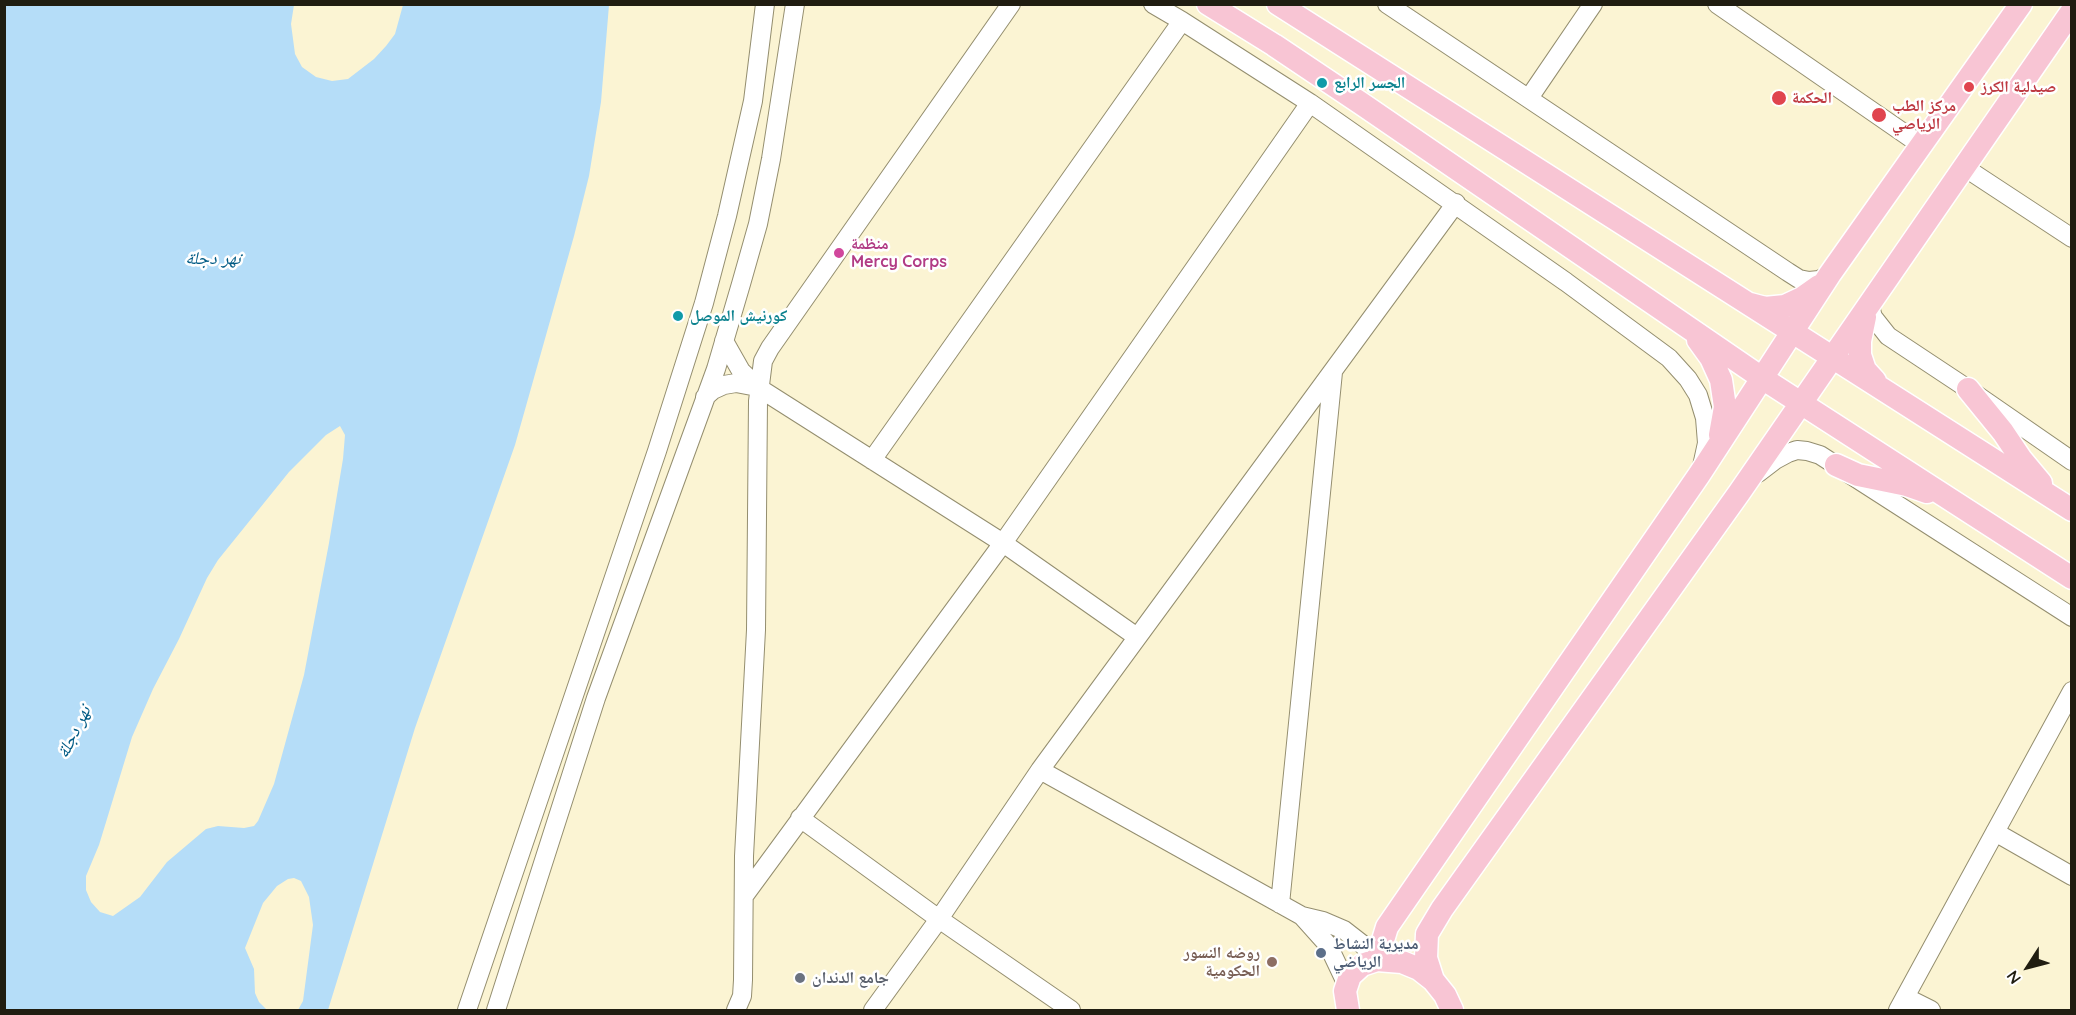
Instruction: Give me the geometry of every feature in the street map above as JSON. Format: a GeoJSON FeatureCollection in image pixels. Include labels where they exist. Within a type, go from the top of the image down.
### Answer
{"type":"FeatureCollection","features":[{"type":"Feature","properties":{"kind":"main road"},"geometry":{"type":"LineString","coordinates":[[1208,4],[1362,104],[1801,404],[2070,578]]}},
{"type":"Feature","properties":{"kind":"main road"},"geometry":{"type":"LineString","coordinates":[[1278,4],[2072,510]]}},
{"type":"Feature","properties":{"kind":"main road"},"geometry":{"type":"LineString","coordinates":[[1377,960],[1387,927],[1696,479],[1830,274],[2021,4]]}},
{"type":"Feature","properties":{"kind":"main road"},"geometry":{"type":"LineString","coordinates":[[1433,980],[1426,958],[1427,934],[1442,909],[1745,484],[2070,15]]}},
{"type":"Feature","properties":{"kind":"main road"},"geometry":{"type":"LineString","coordinates":[[1738,299],[1765,308],[1785,306],[1818,287],[1830,274]]}},
{"type":"Feature","properties":{"kind":"main road"},"geometry":{"type":"LineString","coordinates":[[1872,300],[1862,327],[1860,355],[1865,370],[1899,401]]}},
{"type":"Feature","properties":{"kind":"main road"},"geometry":{"type":"LineString","coordinates":[[1675,319],[1695,337],[1711,358],[1721,380],[1725,406],[1722,430],[1713,453]]}},
{"type":"Feature","properties":{"kind":"main road"},"geometry":{"type":"LineString","coordinates":[[1968,389],[2003,432],[2033,475],[2072,510]]}},
{"type":"Feature","properties":{"kind":"main road"},"geometry":{"type":"LineString","coordinates":[[1836,465],[1858,475],[1907,485],[1954,501]]}},
{"type":"Feature","properties":{"kind":"main road"},"geometry":{"type":"LineString","coordinates":[[1332,1011],[1347,995],[1350,976],[1362,965],[1377,960],[1402,962],[1419,969],[1433,980],[1445,995],[1452,1011]]}},
{"type":"Feature","properties":{"kind":"street"},"geometry":{"type":"LineString","coordinates":[[467,1011],[657,451],[704,303],[753,101],[765,4]]}},
{"type":"Feature","properties":{"kind":"street"},"geometry":{"type":"LineString","coordinates":[[496,1011],[596,698],[716,369],[758,224],[781,106],[795,4]]}},
{"type":"Feature","properties":{"kind":"street"},"geometry":{"type":"LineString","coordinates":[[736,1011],[742,996],[743,980],[744,856],[756,630],[757,437],[759,388],[763,361],[1011,4]]}},
{"type":"Feature","properties":{"kind":"street"},"geometry":{"type":"LineString","coordinates":[[1153,4],[1310,103],[1456,203],[1669,358],[1698,395],[1705,418],[1707,443],[1704,461],[1696,479]]}},
{"type":"Feature","properties":{"kind":"street"},"geometry":{"type":"LineString","coordinates":[[1387,4],[1799,279],[1819,280],[1830,274]]}},
{"type":"Feature","properties":{"kind":"street"},"geometry":{"type":"LineString","coordinates":[[1529,98],[1593,4]]}},
{"type":"Feature","properties":{"kind":"street"},"geometry":{"type":"LineString","coordinates":[[1717,4],[1922,145]]}},
{"type":"Feature","properties":{"kind":"street"},"geometry":{"type":"LineString","coordinates":[[872,460],[1182,21]]}},
{"type":"Feature","properties":{"kind":"street"},"geometry":{"type":"LineString","coordinates":[[744,896],[1003,543],[1310,103]]}},
{"type":"Feature","properties":{"kind":"street"},"geometry":{"type":"LineString","coordinates":[[1964,167],[2072,238]]}},
{"type":"Feature","properties":{"kind":"street"},"geometry":{"type":"LineString","coordinates":[[873,1011],[939,919],[1040,770],[1456,203]]}},
{"type":"Feature","properties":{"kind":"street"},"geometry":{"type":"LineString","coordinates":[[1872,300],[1873,317],[1888,336],[2072,461]]}},
{"type":"Feature","properties":{"kind":"street"},"geometry":{"type":"LineString","coordinates":[[724,341],[741,370],[759,388],[1003,543],[1137,637]]}},
{"type":"Feature","properties":{"kind":"street"},"geometry":{"type":"LineString","coordinates":[[1280,904],[1333,370]]}},
{"type":"Feature","properties":{"kind":"street"},"geometry":{"type":"LineString","coordinates":[[705,397],[724,385],[736,383],[759,388]]}},
{"type":"Feature","properties":{"kind":"street"},"geometry":{"type":"LineString","coordinates":[[1745,484],[1774,460],[1797,450],[1820,455],[2072,617]]}},
{"type":"Feature","properties":{"kind":"street"},"geometry":{"type":"LineString","coordinates":[[1930,1011],[1901,1004],[2072,691]]}},
{"type":"Feature","properties":{"kind":"street"},"geometry":{"type":"LineString","coordinates":[[1040,770],[1302,916],[1323,921],[1344,930],[1377,960]]}},
{"type":"Feature","properties":{"kind":"street"},"geometry":{"type":"LineString","coordinates":[[800,818],[1071,1011]]}},
{"type":"Feature","properties":{"kind":"street"},"geometry":{"type":"LineString","coordinates":[[1995,832],[2072,876]]}},
{"type":"Feature","properties":{"kind":"street"},"geometry":{"type":"LineString","coordinates":[[1302,916],[1328,945],[1342,971],[1347,995]]}},
{"type":"Feature","properties":{"kind":"water","name":"نهر دجلة"},"geometry":{"type":"Polygon","coordinates":[[[5,4],[294,5],[291,24],[295,54],[302,67],[316,77],[332,81],[348,79],[374,59],[395,34],[403,5],[609,5],[601,102],[589,176],[574,236],[515,445],[415,728],[328,1010],[298,1010],[303,1001],[313,925],[309,897],[301,881],[294,878],[277,886],[263,903],[245,948],[254,969],[255,993],[259,1002],[267,1010],[5,1010],[5,4]],[[340,426],[326,435],[289,472],[218,560],[207,578],[132,737],[99,845],[86,876],[86,890],[91,902],[100,912],[113,916],[140,897],[167,862],[206,829],[218,826],[244,828],[254,826],[258,821],[274,784],[304,675],[329,543],[345,435],[340,426]]]}},
{"type":"Feature","properties":{"kind":"place","name":"الجسر الرابع"},"geometry":{"type":"Point","coordinates":[1322,83]}},
{"type":"Feature","properties":{"kind":"place","name":"صيدلية الكرز"},"geometry":{"type":"Point","coordinates":[1969,87]}},
{"type":"Feature","properties":{"kind":"place","name":"الحكمة"},"geometry":{"type":"Point","coordinates":[1779,98]}},
{"type":"Feature","properties":{"kind":"place","name":"مركز الطب الرياصي"},"geometry":{"type":"Point","coordinates":[1879,115]}},
{"type":"Feature","properties":{"kind":"place","name":"منظمة Mercy Corps"},"geometry":{"type":"Point","coordinates":[839,253]}},
{"type":"Feature","properties":{"kind":"place","name":"كورنيش الموصل"},"geometry":{"type":"Point","coordinates":[678,316]}},
{"type":"Feature","properties":{"kind":"place","name":"مديرية النشاط الرياضي"},"geometry":{"type":"Point","coordinates":[1321,953]}},
{"type":"Feature","properties":{"kind":"place","name":"روضه النسور الحكومية"},"geometry":{"type":"Point","coordinates":[1272,962]}},
{"type":"Feature","properties":{"kind":"place","name":"جامع الدندان"},"geometry":{"type":"Point","coordinates":[800,978]}}]}
